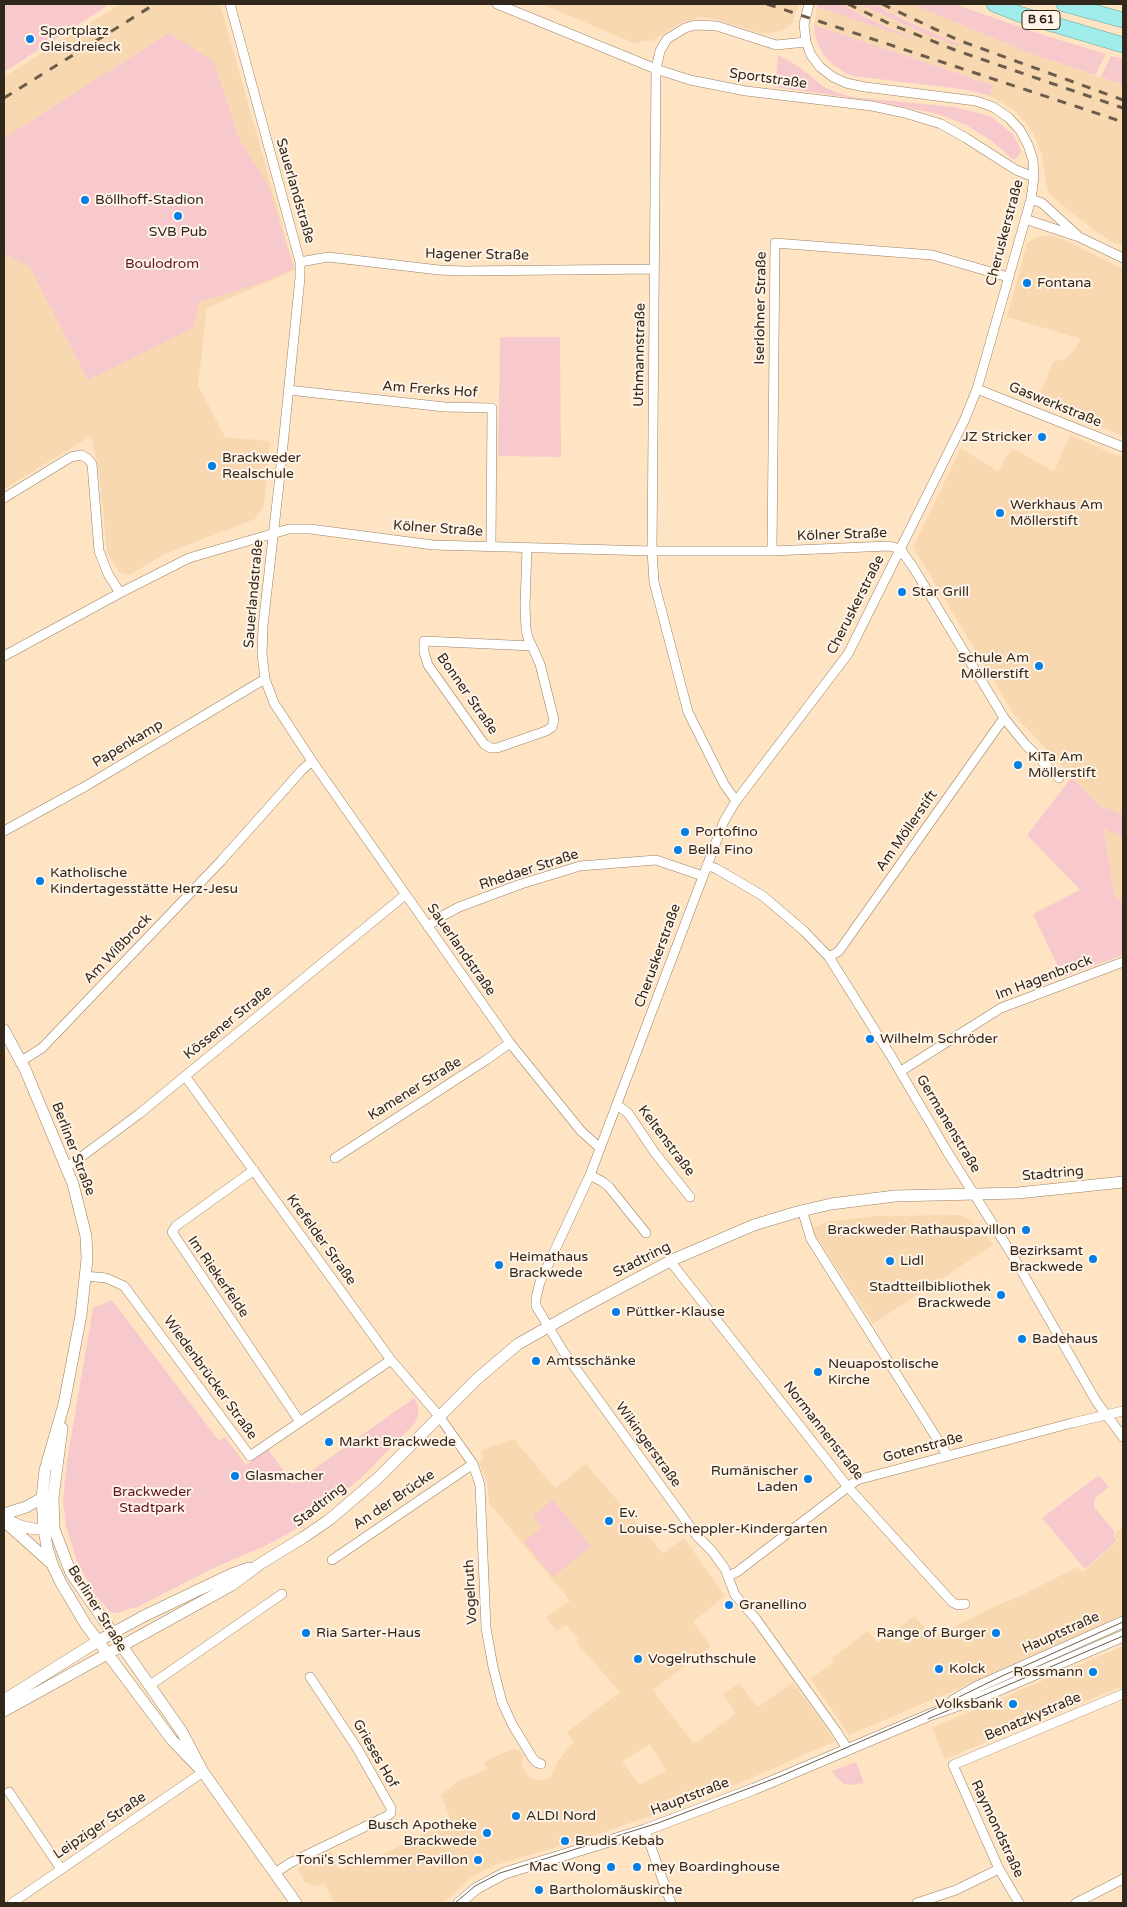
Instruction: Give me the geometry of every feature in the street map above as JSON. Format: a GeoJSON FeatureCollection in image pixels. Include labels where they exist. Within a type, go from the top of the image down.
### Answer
{"type":"FeatureCollection","features":[{"type":"Feature","properties":{"kind":"highway","name":"B 61"},"geometry":{"type":"LineString","coordinates":[[994,4],[1089,36],[1123,45]]}},
{"type":"Feature","properties":{"kind":"highway","name":"B 61"},"geometry":{"type":"LineString","coordinates":[[1064,4],[1123,20]]}},
{"type":"Feature","properties":{"kind":"street","name":"Sauerlandstraße"},"geometry":{"type":"LineString","coordinates":[[230,4],[300,262],[300,278],[263,626],[262,654],[266,678],[274,703],[312,762],[510,1043],[581,1131],[600,1148]]}},
{"type":"Feature","properties":{"kind":"street","name":"Sportstraße"},"geometry":{"type":"LineString","coordinates":[[497,4],[656,69],[690,80],[746,91],[872,106],[905,113],[941,124],[1016,170],[1034,177]]}},
{"type":"Feature","properties":{"kind":"street","name":"Cheruskerstraße"},"geometry":{"type":"LineString","coordinates":[[547,1327],[536,1306],[538,1290],[590,1175],[720,830],[736,801],[842,664],[964,422],[977,389],[1031,198],[1034,177],[1033,160],[1020,130],[1009,118],[993,107],[976,101],[957,97],[865,87],[846,83],[832,77],[820,67],[811,55],[806,42],[804,24],[809,4]]}},
{"type":"Feature","properties":{"kind":"street","name":"Uthmannstraße"},"geometry":{"type":"LineString","coordinates":[[736,801],[724,784],[688,712],[654,582],[652,551],[656,69],[660,51],[667,39],[695,25],[717,26],[776,44],[806,42]]}},
{"type":"Feature","properties":{"kind":"street"},"geometry":{"type":"LineString","coordinates":[[1031,198],[1042,203],[1079,237]]}},
{"type":"Feature","properties":{"kind":"street"},"geometry":{"type":"LineString","coordinates":[[1025,220],[1079,237],[1123,258]]}},
{"type":"Feature","properties":{"kind":"street","name":"Iserlohner Straße"},"geometry":{"type":"LineString","coordinates":[[772,551],[775,243],[932,256],[1008,277]]}},
{"type":"Feature","properties":{"kind":"street","name":"Hagener Straße"},"geometry":{"type":"LineString","coordinates":[[300,262],[328,257],[463,271],[654,269]]}},
{"type":"Feature","properties":{"kind":"street","name":"Gaswerkstraße"},"geometry":{"type":"LineString","coordinates":[[977,389],[1123,447]]}},
{"type":"Feature","properties":{"kind":"street","name":"Am Frerks Hof"},"geometry":{"type":"LineString","coordinates":[[288,390],[445,407],[492,408],[491,547]]}},
{"type":"Feature","properties":{"kind":"street"},"geometry":{"type":"LineString","coordinates":[[4,498],[71,457],[81,455],[88,459],[92,464],[99,551],[108,574],[120,593]]}},
{"type":"Feature","properties":{"kind":"street","name":"Kölner Straße"},"geometry":{"type":"LineString","coordinates":[[4,656],[189,558],[289,529],[310,529],[433,545],[491,547],[652,551],[772,551],[889,546],[900,549]]}},
{"type":"Feature","properties":{"kind":"street","name":"Bonner Straße"},"geometry":{"type":"LineString","coordinates":[[527,548],[526,628],[540,664],[554,720],[552,727],[546,731],[498,748],[491,748],[484,744],[428,665],[424,652],[424,641],[532,646]]}},
{"type":"Feature","properties":{"kind":"street"},"geometry":{"type":"LineString","coordinates":[[900,549],[913,567],[1004,718],[1025,744],[1059,778]]}},
{"type":"Feature","properties":{"kind":"street","name":"Papenkamp"},"geometry":{"type":"LineString","coordinates":[[4,831],[86,786],[266,678]]}},
{"type":"Feature","properties":{"kind":"street","name":"Am Möllerstift"},"geometry":{"type":"LineString","coordinates":[[829,957],[839,951],[1004,718]]}},
{"type":"Feature","properties":{"kind":"street","name":"Am Wißbrock"},"geometry":{"type":"LineString","coordinates":[[20,1062],[42,1048],[221,861],[302,770],[312,762]]}},
{"type":"Feature","properties":{"kind":"street","name":"Rhedaer Straße"},"geometry":{"type":"LineString","coordinates":[[428,927],[438,919],[459,908],[530,881],[580,866],[656,860],[703,876]]}},
{"type":"Feature","properties":{"kind":"street","name":"Germanenstraße"},"geometry":{"type":"LineString","coordinates":[[707,865],[739,881],[768,901],[804,931],[829,957],[1013,1256],[1096,1401],[1123,1437]]}},
{"type":"Feature","properties":{"kind":"street","name":"Kössener Straße"},"geometry":{"type":"LineString","coordinates":[[66,1166],[73,1163],[139,1114],[405,895]]}},
{"type":"Feature","properties":{"kind":"street","name":"Im Hagenbrock"},"geometry":{"type":"LineString","coordinates":[[901,1072],[1001,1008],[1123,962]]}},
{"type":"Feature","properties":{"kind":"street","name":"Berliner Straße"},"geometry":{"type":"LineString","coordinates":[[4,1030],[66,1166],[77,1197],[86,1236],[85,1276],[81,1315],[64,1404],[49,1529],[71,1573],[182,1732],[203,1772],[296,1903]]}},
{"type":"Feature","properties":{"kind":"street","name":"Kamener Straße"},"geometry":{"type":"LineString","coordinates":[[334,1158],[510,1043]]}},
{"type":"Feature","properties":{"kind":"street","name":"Krefelder Straße"},"geometry":{"type":"LineString","coordinates":[[185,1076],[391,1360],[413,1388],[439,1416]]}},
{"type":"Feature","properties":{"kind":"street","name":"Keltenstraße"},"geometry":{"type":"LineString","coordinates":[[617,1105],[628,1113],[655,1153],[690,1197]]}},
{"type":"Feature","properties":{"kind":"street","name":"Im Riekerfelde"},"geometry":{"type":"LineString","coordinates":[[254,1170],[176,1226],[172,1232],[300,1422]]}},
{"type":"Feature","properties":{"kind":"street"},"geometry":{"type":"LineString","coordinates":[[590,1175],[609,1187],[646,1233]]}},
{"type":"Feature","properties":{"kind":"street","name":"Stadtring"},"geometry":{"type":"LineString","coordinates":[[4,1711],[123,1647],[232,1585],[260,1564],[290,1547],[329,1520],[377,1479],[477,1378],[511,1350],[547,1327],[670,1261],[754,1224],[831,1204],[877,1198],[1045,1191],[1123,1182]]}},
{"type":"Feature","properties":{"kind":"street"},"geometry":{"type":"LineString","coordinates":[[802,1210],[811,1239],[948,1456]]}},
{"type":"Feature","properties":{"kind":"street","name":"Normannenstraße"},"geometry":{"type":"LineString","coordinates":[[670,1261],[848,1487],[952,1602],[958,1605],[965,1604]]}},
{"type":"Feature","properties":{"kind":"street","name":"Wiedenbrücker Straße"},"geometry":{"type":"LineString","coordinates":[[85,1276],[106,1278],[124,1286],[250,1456],[391,1360]]}},
{"type":"Feature","properties":{"kind":"street","name":"Wikingerstraße"},"geometry":{"type":"LineString","coordinates":[[547,1327],[697,1536],[715,1555],[728,1576],[735,1594],[756,1619],[848,1750]]}},
{"type":"Feature","properties":{"kind":"street","name":"Berliner Straße"},"geometry":{"type":"LineString","coordinates":[[64,1404],[45,1470],[42,1498],[49,1529],[52,1564],[82,1618],[107,1655],[172,1740],[203,1772]]}},
{"type":"Feature","properties":{"kind":"street","name":"Gotenstraße"},"geometry":{"type":"LineString","coordinates":[[728,1576],[737,1572],[857,1480],[1123,1411]]}},
{"type":"Feature","properties":{"kind":"street","name":"Vogelruth"},"geometry":{"type":"LineString","coordinates":[[439,1416],[473,1464],[480,1485],[486,1628],[502,1702],[509,1719],[532,1758],[541,1764]]}},
{"type":"Feature","properties":{"kind":"street","name":"An der Brücke"},"geometry":{"type":"LineString","coordinates":[[332,1560],[473,1464]]}},
{"type":"Feature","properties":{"kind":"street"},"geometry":{"type":"LineString","coordinates":[[4,1514],[26,1507],[42,1498]]}},
{"type":"Feature","properties":{"kind":"street"},"geometry":{"type":"LineString","coordinates":[[4,1520],[34,1529],[49,1529]]}},
{"type":"Feature","properties":{"kind":"street"},"geometry":{"type":"LineString","coordinates":[[4,1520],[52,1564]]}},
{"type":"Feature","properties":{"kind":"street","name":"Stadtring"},"geometry":{"type":"LineString","coordinates":[[4,1700],[113,1633],[232,1574],[260,1564]]}},
{"type":"Feature","properties":{"kind":"street"},"geometry":{"type":"LineString","coordinates":[[150,1686],[282,1594]]}},
{"type":"Feature","properties":{"kind":"street","name":"Hauptstraße"},"geometry":{"type":"LineString","coordinates":[[932,1714],[977,1688],[1123,1622]]}},
{"type":"Feature","properties":{"kind":"street","name":"Hauptstraße"},"geometry":{"type":"LineString","coordinates":[[459,1903],[477,1888],[505,1873],[645,1830],[783,1778],[932,1714],[982,1697],[1123,1636]]}},
{"type":"Feature","properties":{"kind":"street","name":"Grieses Hof"},"geometry":{"type":"LineString","coordinates":[[276,1873],[290,1863],[387,1816],[391,1812],[391,1808],[346,1729],[310,1677]]}},
{"type":"Feature","properties":{"kind":"street","name":"Benatzkystraße"},"geometry":{"type":"LineString","coordinates":[[953,1765],[1123,1694]]}},
{"type":"Feature","properties":{"kind":"street","name":"Raymondstraße"},"geometry":{"type":"LineString","coordinates":[[953,1765],[999,1869],[1019,1903]]}},
{"type":"Feature","properties":{"kind":"street","name":"Leipziger Straße"},"geometry":{"type":"LineString","coordinates":[[12,1903],[203,1772]]}},
{"type":"Feature","properties":{"kind":"street"},"geometry":{"type":"LineString","coordinates":[[9,1792],[61,1869]]}},
{"type":"Feature","properties":{"kind":"street"},"geometry":{"type":"LineString","coordinates":[[645,1830],[671,1903]]}},
{"type":"Feature","properties":{"kind":"street"},"geometry":{"type":"LineString","coordinates":[[917,1903],[956,1890],[999,1869]]}},
{"type":"Feature","properties":{"kind":"street"},"geometry":{"type":"LineString","coordinates":[[1076,1903],[1123,1879]]}},
{"type":"Feature","properties":{"kind":"shaded area"},"geometry":{"type":"Polygon","coordinates":[[[120,4],[220,4],[295,270],[207,308],[198,385],[225,437],[270,441],[264,506],[255,519],[167,553],[129,575],[119,572],[107,552],[99,471],[91,436],[4,489],[4,77],[120,4]]]}},
{"type":"Feature","properties":{"kind":"shaded area"},"geometry":{"type":"Polygon","coordinates":[[[541,4],[799,4],[792,24],[782,31],[762,34],[715,19],[701,17],[678,24],[652,41],[643,41],[636,44],[541,4]]]}},
{"type":"Feature","properties":{"kind":"shaded area"},"geometry":{"type":"Polygon","coordinates":[[[841,4],[859,4],[914,29],[959,44],[874,4],[911,4],[1027,52],[1123,85],[1123,245],[1112,242],[1095,231],[1052,197],[1047,189],[1042,155],[1034,134],[1012,109],[990,96],[993,85],[814,25],[817,7],[918,41],[841,4]]]}},
{"type":"Feature","properties":{"kind":"shaded area"},"geometry":{"type":"Polygon","coordinates":[[[1047,235],[1061,238],[1123,269],[1123,436],[1037,401],[1053,362],[1065,359],[1081,339],[1007,317],[1027,244],[1035,237],[1047,235]]]}},
{"type":"Feature","properties":{"kind":"shaded area"},"geometry":{"type":"Polygon","coordinates":[[[1070,435],[1123,458],[1123,815],[1100,806],[1015,716],[913,547],[961,448],[998,471],[1012,448],[1054,471],[1070,435]]]}},
{"type":"Feature","properties":{"kind":"shaded area"},"geometry":{"type":"Polygon","coordinates":[[[1104,828],[1123,837],[1123,902],[1115,897],[1104,828]]]}},
{"type":"Feature","properties":{"kind":"shaded area"},"geometry":{"type":"Polygon","coordinates":[[[959,1215],[971,1220],[993,1245],[873,1324],[811,1228],[831,1221],[875,1216],[959,1215]]]}},
{"type":"Feature","properties":{"kind":"shaded area"},"geometry":{"type":"Polygon","coordinates":[[[514,1439],[555,1488],[586,1464],[663,1553],[684,1538],[725,1596],[693,1622],[711,1646],[653,1690],[694,1744],[736,1714],[723,1694],[739,1683],[758,1707],[793,1682],[835,1741],[747,1780],[659,1813],[575,1842],[495,1865],[472,1877],[443,1903],[334,1903],[324,1882],[318,1887],[305,1882],[298,1871],[300,1867],[331,1851],[338,1867],[342,1869],[369,1856],[371,1860],[451,1821],[441,1795],[457,1782],[487,1769],[484,1762],[512,1749],[520,1751],[524,1755],[521,1765],[531,1778],[540,1781],[550,1778],[559,1760],[573,1742],[567,1732],[620,1692],[576,1642],[579,1639],[566,1625],[557,1631],[546,1617],[570,1601],[489,1503],[487,1482],[478,1462],[483,1460],[481,1450],[514,1439]],[[650,1744],[622,1762],[640,1785],[666,1770],[650,1744]]]}},
{"type":"Feature","properties":{"kind":"shaded area"},"geometry":{"type":"Polygon","coordinates":[[[1123,1527],[1123,1615],[979,1680],[849,1735],[811,1679],[834,1661],[832,1658],[868,1631],[877,1643],[915,1616],[933,1638],[1077,1567],[1083,1572],[1118,1541],[1114,1535],[1123,1527]]]}},
{"type":"Feature","properties":{"kind":"shaded area"},"geometry":{"type":"Polygon","coordinates":[[[1123,1646],[1123,1686],[945,1759],[932,1728],[1123,1646]]]}},
{"type":"Feature","properties":{"kind":"green space","name":"Sportplatz Gleisdreieck"},"geometry":{"type":"Polygon","coordinates":[[[4,4],[105,4],[107,6],[4,72],[4,4]]]}},
{"type":"Feature","properties":{"kind":"green space"},"geometry":{"type":"Polygon","coordinates":[[[818,4],[841,4],[926,44],[817,7],[818,4]]]}},
{"type":"Feature","properties":{"kind":"green space"},"geometry":{"type":"Polygon","coordinates":[[[859,4],[874,4],[959,44],[958,46],[914,29],[859,4]]]}},
{"type":"Feature","properties":{"kind":"green space"},"geometry":{"type":"Polygon","coordinates":[[[911,4],[955,4],[1034,32],[1106,54],[1095,75],[1027,52],[911,4]]]}},
{"type":"Feature","properties":{"kind":"green space"},"geometry":{"type":"Polygon","coordinates":[[[814,25],[993,85],[990,96],[968,90],[854,76],[846,73],[833,65],[823,54],[816,40],[814,25]]]}},
{"type":"Feature","properties":{"kind":"green space","name":"Boulodrom"},"geometry":{"type":"Polygon","coordinates":[[[169,33],[214,62],[239,139],[268,185],[294,269],[255,285],[199,302],[193,328],[88,380],[30,267],[4,254],[4,138],[169,33]]]}},
{"type":"Feature","properties":{"kind":"green space"},"geometry":{"type":"Polygon","coordinates":[[[778,55],[798,66],[824,87],[838,93],[853,97],[955,107],[990,116],[1013,134],[1021,151],[1016,159],[1012,159],[992,141],[966,125],[938,114],[879,102],[775,87],[778,55]]]}},
{"type":"Feature","properties":{"kind":"green space"},"geometry":{"type":"Polygon","coordinates":[[[1111,56],[1123,58],[1123,85],[1101,77],[1111,56]]]}},
{"type":"Feature","properties":{"kind":"green space"},"geometry":{"type":"Polygon","coordinates":[[[500,337],[560,337],[561,457],[498,456],[500,337]]]}},
{"type":"Feature","properties":{"kind":"green space"},"geometry":{"type":"Polygon","coordinates":[[[1072,777],[1100,806],[1123,815],[1123,837],[1104,829],[1115,897],[1123,902],[1123,955],[1063,977],[1033,914],[1080,890],[1027,835],[1072,777]]]}},
{"type":"Feature","properties":{"kind":"green space","name":"Brackweder Stadtpark"},"geometry":{"type":"Polygon","coordinates":[[[112,1300],[219,1441],[225,1437],[246,1465],[268,1449],[293,1484],[414,1398],[418,1405],[418,1417],[415,1423],[363,1476],[326,1507],[293,1531],[265,1546],[211,1569],[134,1609],[133,1607],[118,1613],[111,1613],[96,1596],[78,1564],[66,1526],[63,1501],[67,1461],[93,1308],[112,1300]]]}},
{"type":"Feature","properties":{"kind":"green space"},"geometry":{"type":"Polygon","coordinates":[[[1099,1475],[1109,1487],[1095,1498],[1094,1507],[1115,1532],[1113,1535],[1117,1541],[1085,1569],[1042,1518],[1099,1475]]]}},
{"type":"Feature","properties":{"kind":"green space"},"geometry":{"type":"Polygon","coordinates":[[[553,1500],[591,1546],[553,1577],[524,1542],[542,1527],[533,1516],[553,1500]]]}},
{"type":"Feature","properties":{"kind":"green space"},"geometry":{"type":"Polygon","coordinates":[[[856,1762],[864,1783],[844,1784],[832,1771],[856,1762]]]}},
{"type":"Feature","properties":{"kind":"tram line"},"geometry":{"type":"LineString","coordinates":[[455,1903],[475,1886],[500,1873],[658,1823],[781,1776],[924,1714],[1002,1676],[1123,1622]]}},
{"type":"Feature","properties":{"kind":"tram line"},"geometry":{"type":"LineString","coordinates":[[928,1719],[1123,1636]]}},
{"type":"Feature","properties":{"kind":"railway"},"geometry":{"type":"LineString","coordinates":[[4,98],[155,4]]}},
{"type":"Feature","properties":{"kind":"railway"},"geometry":{"type":"LineString","coordinates":[[767,4],[1123,122]]}},
{"type":"Feature","properties":{"kind":"railway"},"geometry":{"type":"LineString","coordinates":[[848,4],[890,24],[955,50],[1123,108]]}},
{"type":"Feature","properties":{"kind":"railway"},"geometry":{"type":"LineString","coordinates":[[882,4],[958,40],[1123,100]]}},
{"type":"Feature","properties":{"kind":"place","name":"Sportplatz Gleisdreieck"},"geometry":{"type":"Point","coordinates":[30,39]}},
{"type":"Feature","properties":{"kind":"place","name":"Böllhoff-Stadion"},"geometry":{"type":"Point","coordinates":[85,200]}},
{"type":"Feature","properties":{"kind":"place","name":"SVB Pub"},"geometry":{"type":"Point","coordinates":[178,216]}},
{"type":"Feature","properties":{"kind":"place","name":"Fontana"},"geometry":{"type":"Point","coordinates":[1027,283]}},
{"type":"Feature","properties":{"kind":"place","name":"JZ Stricker"},"geometry":{"type":"Point","coordinates":[1042,437]}},
{"type":"Feature","properties":{"kind":"place","name":"Brackweder Realschule"},"geometry":{"type":"Point","coordinates":[212,466]}},
{"type":"Feature","properties":{"kind":"place","name":"Werkhaus Am Möllerstift"},"geometry":{"type":"Point","coordinates":[1000,513]}},
{"type":"Feature","properties":{"kind":"place","name":"Star Grill"},"geometry":{"type":"Point","coordinates":[902,592]}},
{"type":"Feature","properties":{"kind":"place","name":"Schule Am Möllerstift"},"geometry":{"type":"Point","coordinates":[1039,666]}},
{"type":"Feature","properties":{"kind":"place","name":"KiTa Am Möllerstift"},"geometry":{"type":"Point","coordinates":[1018,765]}},
{"type":"Feature","properties":{"kind":"place","name":"Portofino"},"geometry":{"type":"Point","coordinates":[685,832]}},
{"type":"Feature","properties":{"kind":"place","name":"Bella Fino"},"geometry":{"type":"Point","coordinates":[678,850]}},
{"type":"Feature","properties":{"kind":"place","name":"Katholische Kindertagesstätte Herz-Jesu"},"geometry":{"type":"Point","coordinates":[40,881]}},
{"type":"Feature","properties":{"kind":"place","name":"Wilhelm Schröder"},"geometry":{"type":"Point","coordinates":[870,1039]}},
{"type":"Feature","properties":{"kind":"place","name":"Brackweder Rathauspavillon"},"geometry":{"type":"Point","coordinates":[1026,1230]}},
{"type":"Feature","properties":{"kind":"place","name":"Bezirksamt Brackwede"},"geometry":{"type":"Point","coordinates":[1093,1259]}},
{"type":"Feature","properties":{"kind":"place","name":"Lidl"},"geometry":{"type":"Point","coordinates":[890,1261]}},
{"type":"Feature","properties":{"kind":"place","name":"Heimathaus Brackwede"},"geometry":{"type":"Point","coordinates":[499,1265]}},
{"type":"Feature","properties":{"kind":"place","name":"Stadtteilbibliothek Brackwede"},"geometry":{"type":"Point","coordinates":[1001,1295]}},
{"type":"Feature","properties":{"kind":"place","name":"Püttker-Klause"},"geometry":{"type":"Point","coordinates":[616,1312]}},
{"type":"Feature","properties":{"kind":"place","name":"Badehaus"},"geometry":{"type":"Point","coordinates":[1022,1339]}},
{"type":"Feature","properties":{"kind":"place","name":"Amtsschänke"},"geometry":{"type":"Point","coordinates":[536,1361]}},
{"type":"Feature","properties":{"kind":"place","name":"Neuapostolische Kirche"},"geometry":{"type":"Point","coordinates":[818,1372]}},
{"type":"Feature","properties":{"kind":"place","name":"Markt Brackwede"},"geometry":{"type":"Point","coordinates":[329,1442]}},
{"type":"Feature","properties":{"kind":"place","name":"Glasmacher"},"geometry":{"type":"Point","coordinates":[235,1476]}},
{"type":"Feature","properties":{"kind":"place","name":"Rumänischer Laden"},"geometry":{"type":"Point","coordinates":[808,1479]}},
{"type":"Feature","properties":{"kind":"place","name":"Ev. Louise-Scheppler-Kindergarten"},"geometry":{"type":"Point","coordinates":[609,1521]}},
{"type":"Feature","properties":{"kind":"place","name":"Granellino"},"geometry":{"type":"Point","coordinates":[729,1605]}},
{"type":"Feature","properties":{"kind":"place","name":"Ria Sarter-Haus"},"geometry":{"type":"Point","coordinates":[306,1633]}},
{"type":"Feature","properties":{"kind":"place","name":"Range of Burger"},"geometry":{"type":"Point","coordinates":[996,1633]}},
{"type":"Feature","properties":{"kind":"place","name":"Vogelruthschule"},"geometry":{"type":"Point","coordinates":[638,1659]}},
{"type":"Feature","properties":{"kind":"place","name":"Kolck"},"geometry":{"type":"Point","coordinates":[939,1669]}},
{"type":"Feature","properties":{"kind":"place","name":"Rossmann"},"geometry":{"type":"Point","coordinates":[1093,1672]}},
{"type":"Feature","properties":{"kind":"place","name":"Volksbank"},"geometry":{"type":"Point","coordinates":[1013,1704]}},
{"type":"Feature","properties":{"kind":"place","name":"ALDI Nord"},"geometry":{"type":"Point","coordinates":[516,1816]}},
{"type":"Feature","properties":{"kind":"place","name":"Busch Apotheke Brackwede"},"geometry":{"type":"Point","coordinates":[487,1833]}},
{"type":"Feature","properties":{"kind":"place","name":"Brudis Kebab"},"geometry":{"type":"Point","coordinates":[565,1841]}},
{"type":"Feature","properties":{"kind":"place","name":"Toni's Schlemmer Pavillon"},"geometry":{"type":"Point","coordinates":[478,1860]}},
{"type":"Feature","properties":{"kind":"place","name":"Mac Wong"},"geometry":{"type":"Point","coordinates":[611,1867]}},
{"type":"Feature","properties":{"kind":"place","name":"mey Boardinghouse"},"geometry":{"type":"Point","coordinates":[637,1867]}},
{"type":"Feature","properties":{"kind":"place","name":"Bartholomäuskirche"},"geometry":{"type":"Point","coordinates":[539,1890]}}]}
